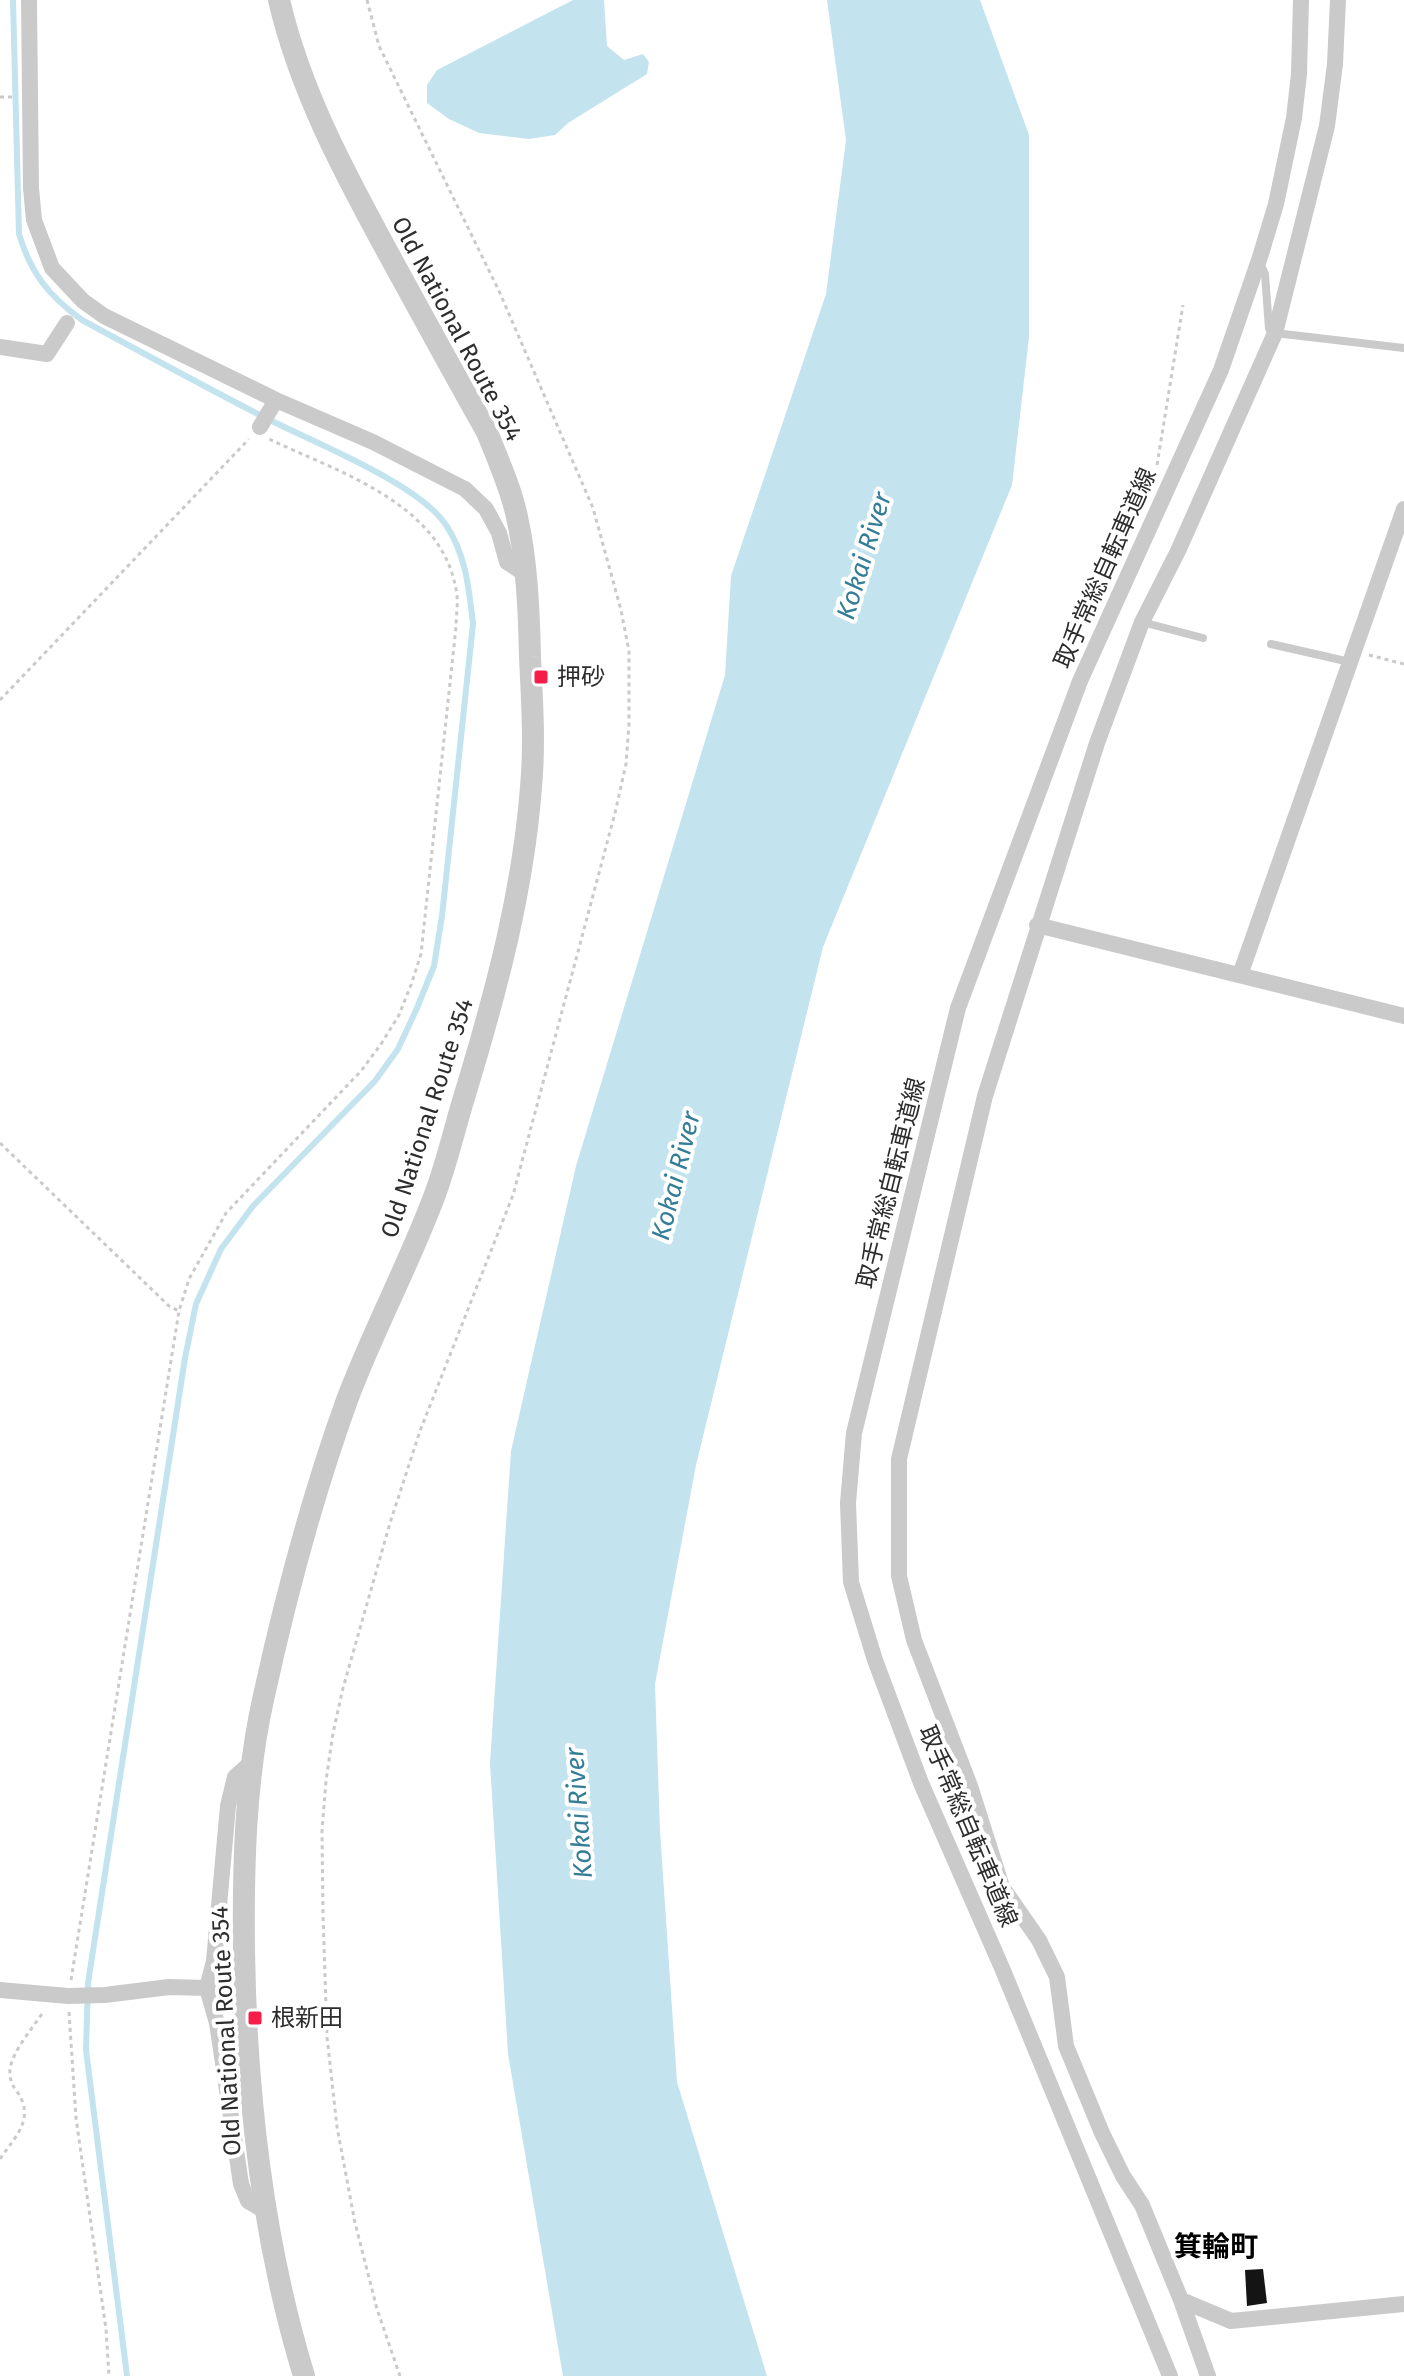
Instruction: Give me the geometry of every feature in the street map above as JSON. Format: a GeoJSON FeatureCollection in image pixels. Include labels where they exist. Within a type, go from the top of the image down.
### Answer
{"type":"FeatureCollection","features":[{"type":"Feature","properties":{"kind":"street"},"geometry":{"type":"LineString","coordinates":[[29,0],[34,220],[52,268],[75,312]]}},
{"type":"Feature","properties":{"kind":"street","name":"Old National Route 354"},"geometry":{"type":"LineString","coordinates":[[279,0],[295,61],[318,118],[344,172],[487,432],[504,472],[517,518],[525,574],[532,716],[532,784],[524,852],[494,998],[435,1193],[348,1399],[321,1480],[262,1704],[253,1761],[245,1834],[244,1992],[250,2076],[265,2211],[280,2291],[304,2376]]}},
{"type":"Feature","properties":{"kind":"street","name":"取手常総自転車道線"},"geometry":{"type":"LineString","coordinates":[[1170,2376],[1002,1968],[921,1783],[875,1660],[851,1582],[848,1503],[854,1433],[958,1008],[1080,681],[1221,370],[1259,261],[1276,204],[1294,118],[1301,0]]}},
{"type":"Feature","properties":{"kind":"street"},"geometry":{"type":"LineString","coordinates":[[1208,2376],[1142,2205],[1123,2176],[1102,2133],[1066,2046],[1057,1977],[1039,1940],[1002,1887],[970,1786],[914,1640],[899,1576],[899,1459],[985,1096],[1097,743],[1142,622],[1178,551],[1275,333],[1327,126],[1335,64],[1338,0]]}},
{"type":"Feature","properties":{"kind":"street"},"geometry":{"type":"LineString","coordinates":[[0,347],[47,354],[75,312]]}},
{"type":"Feature","properties":{"kind":"street"},"geometry":{"type":"LineString","coordinates":[[75,312],[104,316],[273,405],[373,442],[465,489],[486,509],[499,533],[507,562],[525,574]]}},
{"type":"Feature","properties":{"kind":"street"},"geometry":{"type":"LineString","coordinates":[[258,430],[273,405]]}},
{"type":"Feature","properties":{"kind":"street"},"geometry":{"type":"LineString","coordinates":[[1240,975],[1404,509]]}},
{"type":"Feature","properties":{"kind":"street"},"geometry":{"type":"LineString","coordinates":[[1037,925],[1404,1016]]}},
{"type":"Feature","properties":{"kind":"street"},"geometry":{"type":"LineString","coordinates":[[253,1761],[235,1777],[228,1806],[214,1961],[207,1988],[217,2023],[241,2184],[248,2201],[265,2211]]}},
{"type":"Feature","properties":{"kind":"street"},"geometry":{"type":"LineString","coordinates":[[0,1990],[101,1995],[169,1987],[207,1988]]}},
{"type":"Feature","properties":{"kind":"street"},"geometry":{"type":"LineString","coordinates":[[1181,2300],[1231,2321],[1404,2304]]}},
{"type":"Feature","properties":{"kind":"lane"},"geometry":{"type":"LineString","coordinates":[[1259,261],[1265,274],[1269,329],[1275,333],[1404,348]]}},
{"type":"Feature","properties":{"kind":"lane"},"geometry":{"type":"LineString","coordinates":[[1142,622],[1203,638]]}},
{"type":"Feature","properties":{"kind":"lane"},"geometry":{"type":"LineString","coordinates":[[1271,644],[1351,656]]}},
{"type":"Feature","properties":{"kind":"path"},"geometry":{"type":"LineString","coordinates":[[0,97],[6,97]]}},
{"type":"Feature","properties":{"kind":"path"},"geometry":{"type":"LineString","coordinates":[[1157,469],[1183,305]]}},
{"type":"Feature","properties":{"kind":"path"},"geometry":{"type":"LineString","coordinates":[[0,700],[258,430],[396,501],[437,542],[457,596],[421,954],[411,985],[399,1015],[361,1071],[226,1213],[189,1279],[179,1311],[67,1995],[76,2118],[106,2329],[109,2376]]}},
{"type":"Feature","properties":{"kind":"path"},"geometry":{"type":"LineString","coordinates":[[1351,656],[1404,664]]}},
{"type":"Feature","properties":{"kind":"path"},"geometry":{"type":"LineString","coordinates":[[0,1143],[169,1306],[179,1311]]}},
{"type":"Feature","properties":{"kind":"path"},"geometry":{"type":"LineString","coordinates":[[0,2159],[20,2130],[27,2112],[12,2085],[9,2071],[14,2058],[67,1995]]}},
{"type":"Feature","properties":{"kind":"water"},"geometry":{"type":"Polygon","coordinates":[[[573,0],[604,0],[607,46],[624,60],[643,54],[649,62],[647,74],[568,123],[555,135],[529,139],[479,133],[449,119],[427,103],[427,85],[437,70],[573,0]]]}},
{"type":"Feature","properties":{"kind":"water","name":"Kokai River"},"geometry":{"type":"Polygon","coordinates":[[[827,0],[980,0],[1029,135],[1029,337],[1012,485],[823,947],[696,1465],[655,1684],[660,1831],[677,2082],[767,2376],[563,2376],[508,2054],[490,1763],[511,1451],[576,1166],[725,675],[731,576],[826,294],[846,140],[827,0]]]}},
{"type":"Feature","properties":{"kind":"building"},"geometry":{"type":"Polygon","coordinates":[[[1263,2269],[1267,2303],[1247,2306],[1245,2270],[1263,2269]]]}},
{"type":"Feature","properties":{"kind":"waterway"},"geometry":{"type":"LineString","coordinates":[[13,0],[19,234],[29,261],[43,283],[82,320],[254,412],[358,462],[411,493],[431,509],[453,536],[466,573],[473,624],[434,966],[398,1049],[375,1081],[253,1206],[221,1249],[196,1304],[185,1358],[88,1983],[86,2050],[127,2376]]}},
{"type":"Feature","properties":{"kind":"place","name":"押砂"},"geometry":{"type":"Point","coordinates":[541,677]}},
{"type":"Feature","properties":{"kind":"place","name":"根新田"},"geometry":{"type":"Point","coordinates":[255,2018]}},
{"type":"Feature","properties":{"kind":"district","name":"箕輪町"},"geometry":{"type":"Point","coordinates":[1216,2246]}}]}
